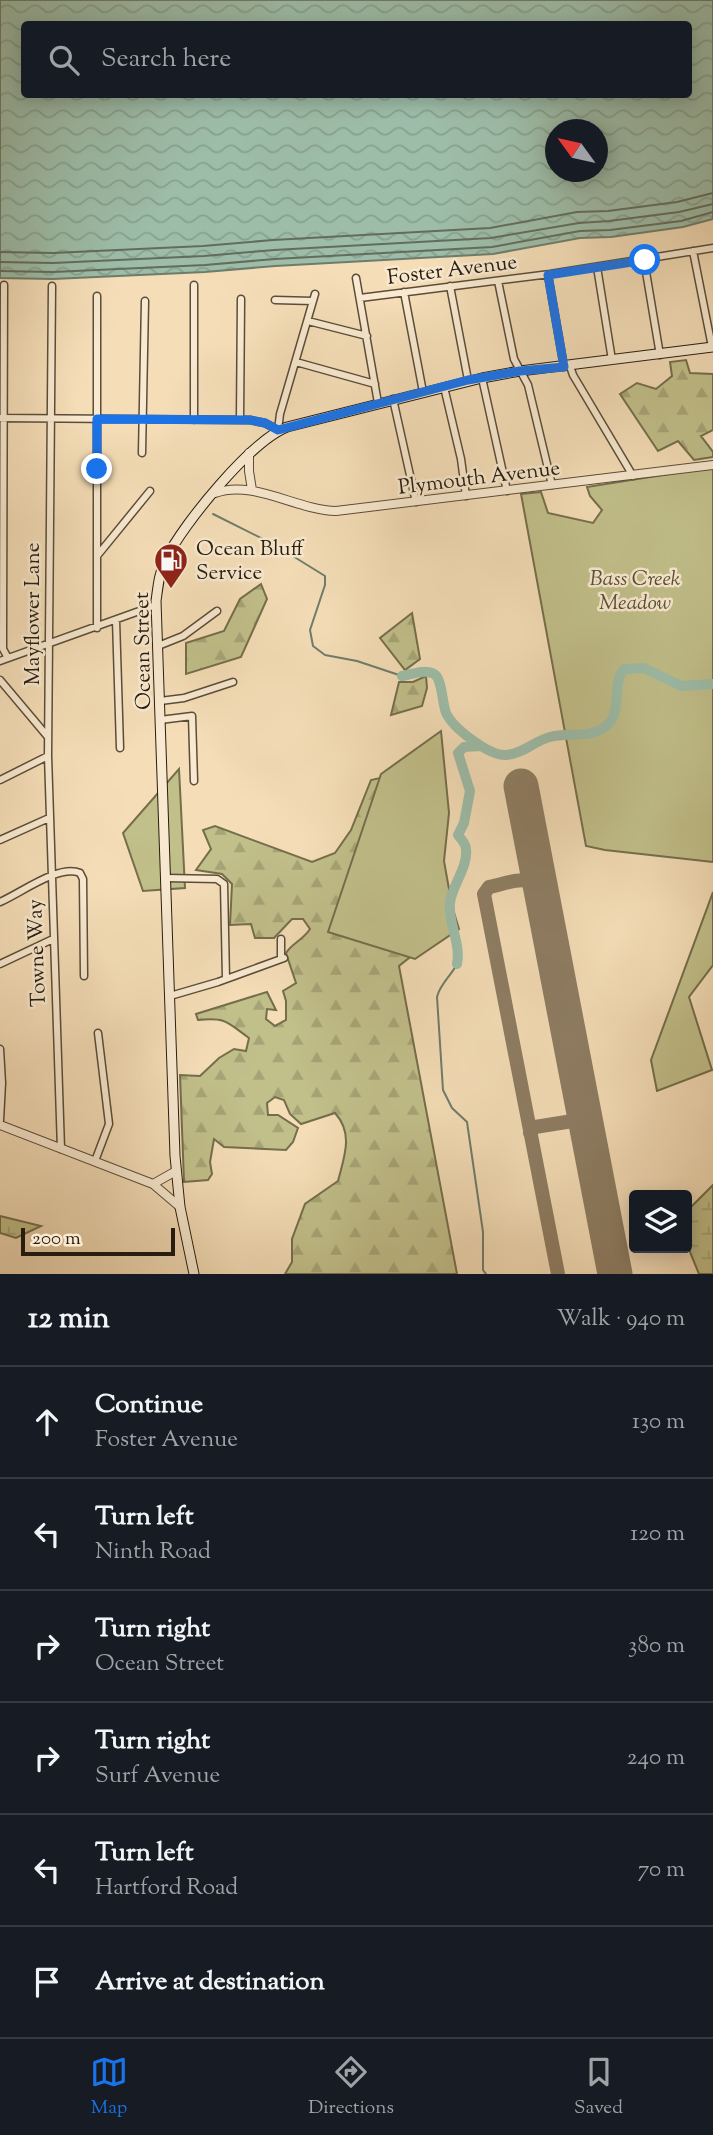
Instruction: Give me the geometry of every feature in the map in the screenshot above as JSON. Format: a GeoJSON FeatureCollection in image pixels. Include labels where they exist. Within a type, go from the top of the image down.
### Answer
{"type":"FeatureCollection","features":[{"type":"Feature","properties":{"kind":"main road","name":"Ocean Street"},"geometry":{"type":"LineString","coordinates":[[194,1274],[180,1208],[176,1171],[156,605],[166,558],[184,531],[249,453],[278,430],[468,380],[713,347]]}},
{"type":"Feature","properties":{"kind":"street","name":"Foster Avenue"},"geometry":{"type":"LineString","coordinates":[[360,298],[548,275],[713,248]]}},
{"type":"Feature","properties":{"kind":"street"},"geometry":{"type":"LineString","coordinates":[[692,251],[713,347]]}},
{"type":"Feature","properties":{"kind":"street"},"geometry":{"type":"LineString","coordinates":[[645,260],[660,355]]}},
{"type":"Feature","properties":{"kind":"street"},"geometry":{"type":"LineString","coordinates":[[597,267],[612,360]]}},
{"type":"Feature","properties":{"kind":"street"},"geometry":{"type":"LineString","coordinates":[[548,275],[567,366],[633,476]]}},
{"type":"Feature","properties":{"kind":"street"},"geometry":{"type":"LineString","coordinates":[[356,278],[378,403]]}},
{"type":"Feature","properties":{"kind":"street"},"geometry":{"type":"LineString","coordinates":[[498,281],[514,359],[528,385],[552,485]]}},
{"type":"Feature","properties":{"kind":"street"},"geometry":{"type":"LineString","coordinates":[[4,285],[4,660],[156,605]]}},
{"type":"Feature","properties":{"kind":"street"},"geometry":{"type":"LineString","coordinates":[[194,285],[194,420]]}},
{"type":"Feature","properties":{"kind":"street","name":"Mayflower Lane"},"geometry":{"type":"LineString","coordinates":[[48,756],[52,286]]}},
{"type":"Feature","properties":{"kind":"street"},"geometry":{"type":"LineString","coordinates":[[450,286],[468,380]]}},
{"type":"Feature","properties":{"kind":"street"},"geometry":{"type":"LineString","coordinates":[[404,292],[423,392]]}},
{"type":"Feature","properties":{"kind":"street"},"geometry":{"type":"LineString","coordinates":[[97,296],[97,628]]}},
{"type":"Feature","properties":{"kind":"street"},"geometry":{"type":"LineString","coordinates":[[2,418],[240,420],[260,421],[278,430],[280,414],[314,298],[275,300]]}},
{"type":"Feature","properties":{"kind":"street"},"geometry":{"type":"LineString","coordinates":[[240,420],[241,299]]}},
{"type":"Feature","properties":{"kind":"street"},"geometry":{"type":"LineString","coordinates":[[142,453],[145,301]]}},
{"type":"Feature","properties":{"kind":"street"},"geometry":{"type":"LineString","coordinates":[[307,321],[366,335]]}},
{"type":"Feature","properties":{"kind":"street"},"geometry":{"type":"LineString","coordinates":[[296,362],[375,384]]}},
{"type":"Feature","properties":{"kind":"street"},"geometry":{"type":"LineString","coordinates":[[482,378],[507,491]]}},
{"type":"Feature","properties":{"kind":"street"},"geometry":{"type":"LineString","coordinates":[[444,387],[461,459],[466,496]]}},
{"type":"Feature","properties":{"kind":"street"},"geometry":{"type":"LineString","coordinates":[[393,399],[416,502]]}},
{"type":"Feature","properties":{"kind":"street"},"geometry":{"type":"LineString","coordinates":[[249,453],[252,490]]}},
{"type":"Feature","properties":{"kind":"street","name":"Plymouth Avenue"},"geometry":{"type":"LineString","coordinates":[[215,493],[227,489],[252,490],[287,502],[324,510],[354,509],[713,466]]}},
{"type":"Feature","properties":{"kind":"street"},"geometry":{"type":"LineString","coordinates":[[97,556],[150,491]]}},
{"type":"Feature","properties":{"kind":"street"},"geometry":{"type":"LineString","coordinates":[[158,646],[183,636],[217,611]]}},
{"type":"Feature","properties":{"kind":"street"},"geometry":{"type":"LineString","coordinates":[[116,620],[120,748]]}},
{"type":"Feature","properties":{"kind":"street"},"geometry":{"type":"LineString","coordinates":[[0,680],[48,737]]}},
{"type":"Feature","properties":{"kind":"street"},"geometry":{"type":"LineString","coordinates":[[160,701],[184,698],[233,682]]}},
{"type":"Feature","properties":{"kind":"street"},"geometry":{"type":"LineString","coordinates":[[160,720],[193,716],[194,781]]}},
{"type":"Feature","properties":{"kind":"street"},"geometry":{"type":"LineString","coordinates":[[0,769],[3,778],[48,756]]}},
{"type":"Feature","properties":{"kind":"street","name":"Towne Way"},"geometry":{"type":"LineString","coordinates":[[48,756],[61,1149]]}},
{"type":"Feature","properties":{"kind":"street"},"geometry":{"type":"LineString","coordinates":[[0,841],[49,818]]}},
{"type":"Feature","properties":{"kind":"street"},"geometry":{"type":"LineString","coordinates":[[0,902],[55,873],[74,871],[82,877],[84,976]]}},
{"type":"Feature","properties":{"kind":"street"},"geometry":{"type":"LineString","coordinates":[[166,878],[217,879],[225,884],[226,979]]}},
{"type":"Feature","properties":{"kind":"street"},"geometry":{"type":"LineString","coordinates":[[0,964],[53,939]]}},
{"type":"Feature","properties":{"kind":"street"},"geometry":{"type":"LineString","coordinates":[[170,996],[283,958],[281,939]]}},
{"type":"Feature","properties":{"kind":"street"},"geometry":{"type":"LineString","coordinates":[[95,1161],[109,1124],[98,1033]]}},
{"type":"Feature","properties":{"kind":"street"},"geometry":{"type":"LineString","coordinates":[[0,1049],[0,1122],[61,1149],[153,1184],[180,1208]]}},
{"type":"Feature","properties":{"kind":"street"},"geometry":{"type":"LineString","coordinates":[[153,1184],[176,1171]]}},
{"type":"Feature","properties":{"kind":"green space"},"geometry":{"type":"Polygon","coordinates":[[[686,360],[690,373],[713,374],[713,430],[701,436],[713,452],[713,457],[694,460],[678,441],[658,451],[620,394],[637,383],[656,389],[672,376],[670,362],[686,360]]]}},
{"type":"Feature","properties":{"kind":"green space","name":"Bass Creek Meadow"},"geometry":{"type":"Polygon","coordinates":[[[713,467],[713,862],[586,846],[521,494],[541,492],[548,513],[593,523],[602,510],[590,496],[587,487],[713,467]]]}},
{"type":"Feature","properties":{"kind":"green space"},"geometry":{"type":"Polygon","coordinates":[[[261,584],[267,599],[241,657],[186,674],[186,643],[224,631],[240,599],[261,584]]]}},
{"type":"Feature","properties":{"kind":"green space"},"geometry":{"type":"Polygon","coordinates":[[[412,613],[420,659],[405,670],[380,638],[412,613]]]}},
{"type":"Feature","properties":{"kind":"green space"},"geometry":{"type":"Polygon","coordinates":[[[426,676],[427,688],[422,706],[391,715],[399,682],[413,682],[426,676]]]}},
{"type":"Feature","properties":{"kind":"green space"},"geometry":{"type":"Polygon","coordinates":[[[441,731],[449,813],[444,861],[459,929],[415,959],[328,932],[381,774],[441,731]]]}},
{"type":"Feature","properties":{"kind":"green space"},"geometry":{"type":"Polygon","coordinates":[[[179,769],[185,888],[143,891],[123,833],[179,769]]]}},
{"type":"Feature","properties":{"kind":"green space"},"geometry":{"type":"Polygon","coordinates":[[[407,772],[438,935],[399,966],[457,1274],[285,1274],[292,1262],[292,1239],[305,1204],[338,1181],[346,1146],[341,1121],[335,1113],[301,1124],[290,1114],[284,1100],[275,1097],[267,1103],[268,1115],[278,1115],[298,1128],[293,1142],[286,1150],[224,1147],[214,1139],[210,1162],[212,1174],[208,1180],[184,1182],[180,1075],[200,1076],[219,1058],[234,1049],[246,1051],[249,1038],[236,1028],[221,1020],[198,1020],[196,1014],[267,992],[276,1010],[267,1009],[266,1019],[275,1026],[286,1020],[283,991],[296,983],[286,953],[310,929],[303,919],[292,919],[274,938],[255,938],[251,924],[230,925],[232,884],[222,874],[196,870],[211,849],[203,830],[215,826],[312,862],[335,853],[351,830],[371,780],[407,772]]]}},
{"type":"Feature","properties":{"kind":"green space"},"geometry":{"type":"Polygon","coordinates":[[[713,892],[713,965],[689,997],[712,1070],[657,1091],[651,1060],[713,892]]]}},
{"type":"Feature","properties":{"kind":"green space"},"geometry":{"type":"Polygon","coordinates":[[[713,1185],[713,1274],[699,1274],[690,1253],[692,1206],[713,1185]]]}},
{"type":"Feature","properties":{"kind":"green space"},"geometry":{"type":"Polygon","coordinates":[[[0,1216],[41,1226],[16,1238],[0,1233],[0,1216]]]}},
{"type":"Feature","properties":{"kind":"water"},"geometry":{"type":"Polygon","coordinates":[[[0,0],[713,0],[713,219],[683,227],[611,237],[580,238],[493,254],[53,279],[0,278],[0,0]]]}},
{"type":"Feature","properties":{"kind":"waterway"},"geometry":{"type":"LineString","coordinates":[[213,514],[275,545],[325,576],[325,585],[310,630],[313,646],[325,655],[357,661],[402,676]]}},
{"type":"Feature","properties":{"kind":"waterway"},"geometry":{"type":"LineString","coordinates":[[402,676],[423,672],[437,676],[446,713],[456,726],[481,746],[506,755],[550,737],[591,733],[605,727],[616,709],[618,681],[624,669],[644,668],[681,686],[713,684]]}},
{"type":"Feature","properties":{"kind":"waterway"},"geometry":{"type":"LineString","coordinates":[[457,964],[450,903],[466,856],[465,845],[458,835],[464,823],[470,791],[458,753],[464,747],[480,746]]}},
{"type":"Feature","properties":{"kind":"waterway"},"geometry":{"type":"LineString","coordinates":[[457,964],[437,997],[443,1090],[452,1108],[467,1122],[483,1232],[483,1270],[486,1274]]}},
{"type":"Feature","properties":{"kind":"taxiway"},"geometry":{"type":"LineString","coordinates":[[540,888],[523,880],[489,887],[484,894],[558,1274]]}},
{"type":"Feature","properties":{"kind":"taxiway"},"geometry":{"type":"LineString","coordinates":[[572,1061],[581,1108],[574,1119]]}},
{"type":"Feature","properties":{"kind":"taxiway"},"geometry":{"type":"LineString","coordinates":[[530,1133],[535,1127],[579,1120],[585,1127],[594,1174]]}},
{"type":"Feature","properties":{"kind":"runway"},"geometry":{"type":"LineString","coordinates":[[521,786],[615,1274]]}},
{"type":"Feature","properties":{"kind":"place","name":"Ocean Bluff Service"},"geometry":{"type":"Point","coordinates":[171,590]}},
{"type":"Feature","properties":{"kind":"route"},"geometry":{"type":"LineString","coordinates":[[97,469],[97,419],[250,420],[260,421],[278,430],[468,380],[564,367],[548,275],[645,260]]}}]}
